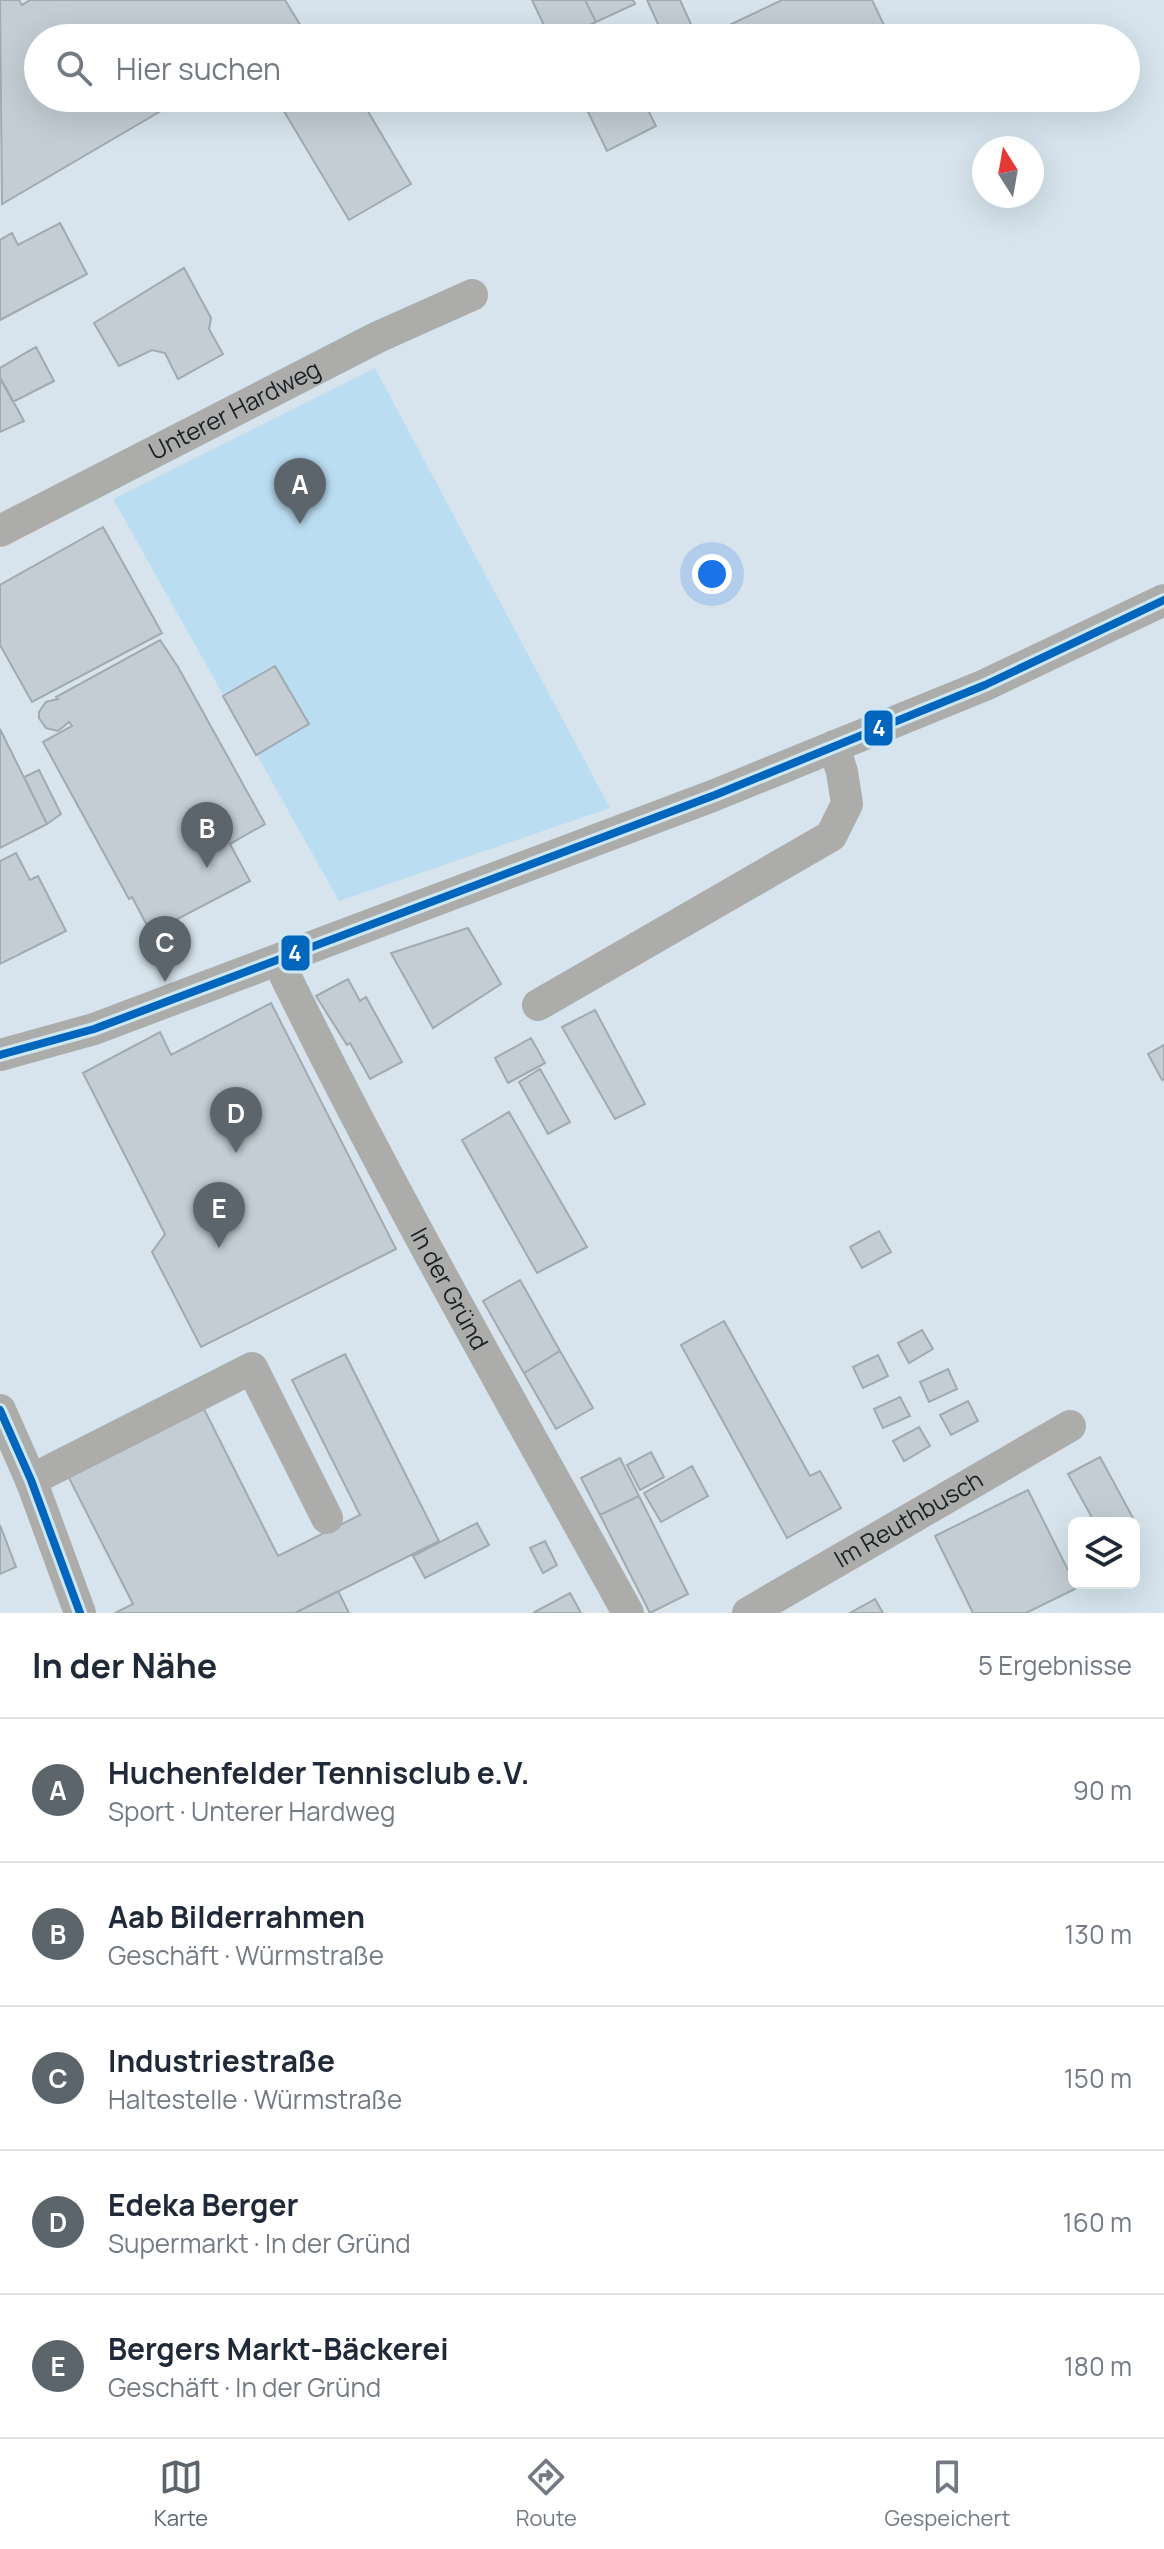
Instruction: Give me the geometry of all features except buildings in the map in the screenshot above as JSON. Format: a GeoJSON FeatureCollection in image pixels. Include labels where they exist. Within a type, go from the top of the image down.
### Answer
{"type":"FeatureCollection","features":[{"type":"Feature","properties":{"kind":"street","name":"Unterer Hardweg"},"geometry":{"type":"LineString","coordinates":[[0,531],[378,337],[472,295]]}},
{"type":"Feature","properties":{"kind":"street"},"geometry":{"type":"LineString","coordinates":[[0,1055],[94,1029],[700,800],[985,685],[1164,600]]}},
{"type":"Feature","properties":{"kind":"street"},"geometry":{"type":"LineString","coordinates":[[538,1005],[831,836],[847,804],[834,746]]}},
{"type":"Feature","properties":{"kind":"street","name":"In der Gründ"},"geometry":{"type":"LineString","coordinates":[[278,961],[403,1206],[628,1613]]}},
{"type":"Feature","properties":{"kind":"street"},"geometry":{"type":"LineString","coordinates":[[31,1480],[252,1368],[327,1518]]}},
{"type":"Feature","properties":{"kind":"street"},"geometry":{"type":"LineString","coordinates":[[0,1410],[31,1480],[80,1613]]}},
{"type":"Feature","properties":{"kind":"street","name":"Im Reuthbusch"},"geometry":{"type":"LineString","coordinates":[[748,1613],[1070,1426]]}},
{"type":"Feature","properties":{"kind":"shaded area"},"geometry":{"type":"Polygon","coordinates":[[[375,368],[610,808],[339,901],[113,499],[375,368]]]}},
{"type":"Feature","properties":{"kind":"transit line","name":"4"},"geometry":{"type":"LineString","coordinates":[[0,1055],[94,1029],[715,795],[985,685],[1164,600]]}},
{"type":"Feature","properties":{"kind":"transit line","name":"4"},"geometry":{"type":"LineString","coordinates":[[0,1410],[31,1480],[80,1613]]}},
{"type":"Feature","properties":{"kind":"place","name":"Huchenfelder Tennisclub e.V."},"geometry":{"type":"Point","coordinates":[300,524]}},
{"type":"Feature","properties":{"kind":"place","name":"Aab Bilderrahmen"},"geometry":{"type":"Point","coordinates":[207,868]}},
{"type":"Feature","properties":{"kind":"place","name":"Industriestraße"},"geometry":{"type":"Point","coordinates":[165,982]}},
{"type":"Feature","properties":{"kind":"place","name":"Edeka Berger"},"geometry":{"type":"Point","coordinates":[236,1153]}},
{"type":"Feature","properties":{"kind":"place","name":"Bergers Markt-Bäckerei"},"geometry":{"type":"Point","coordinates":[219,1248]}}]}
